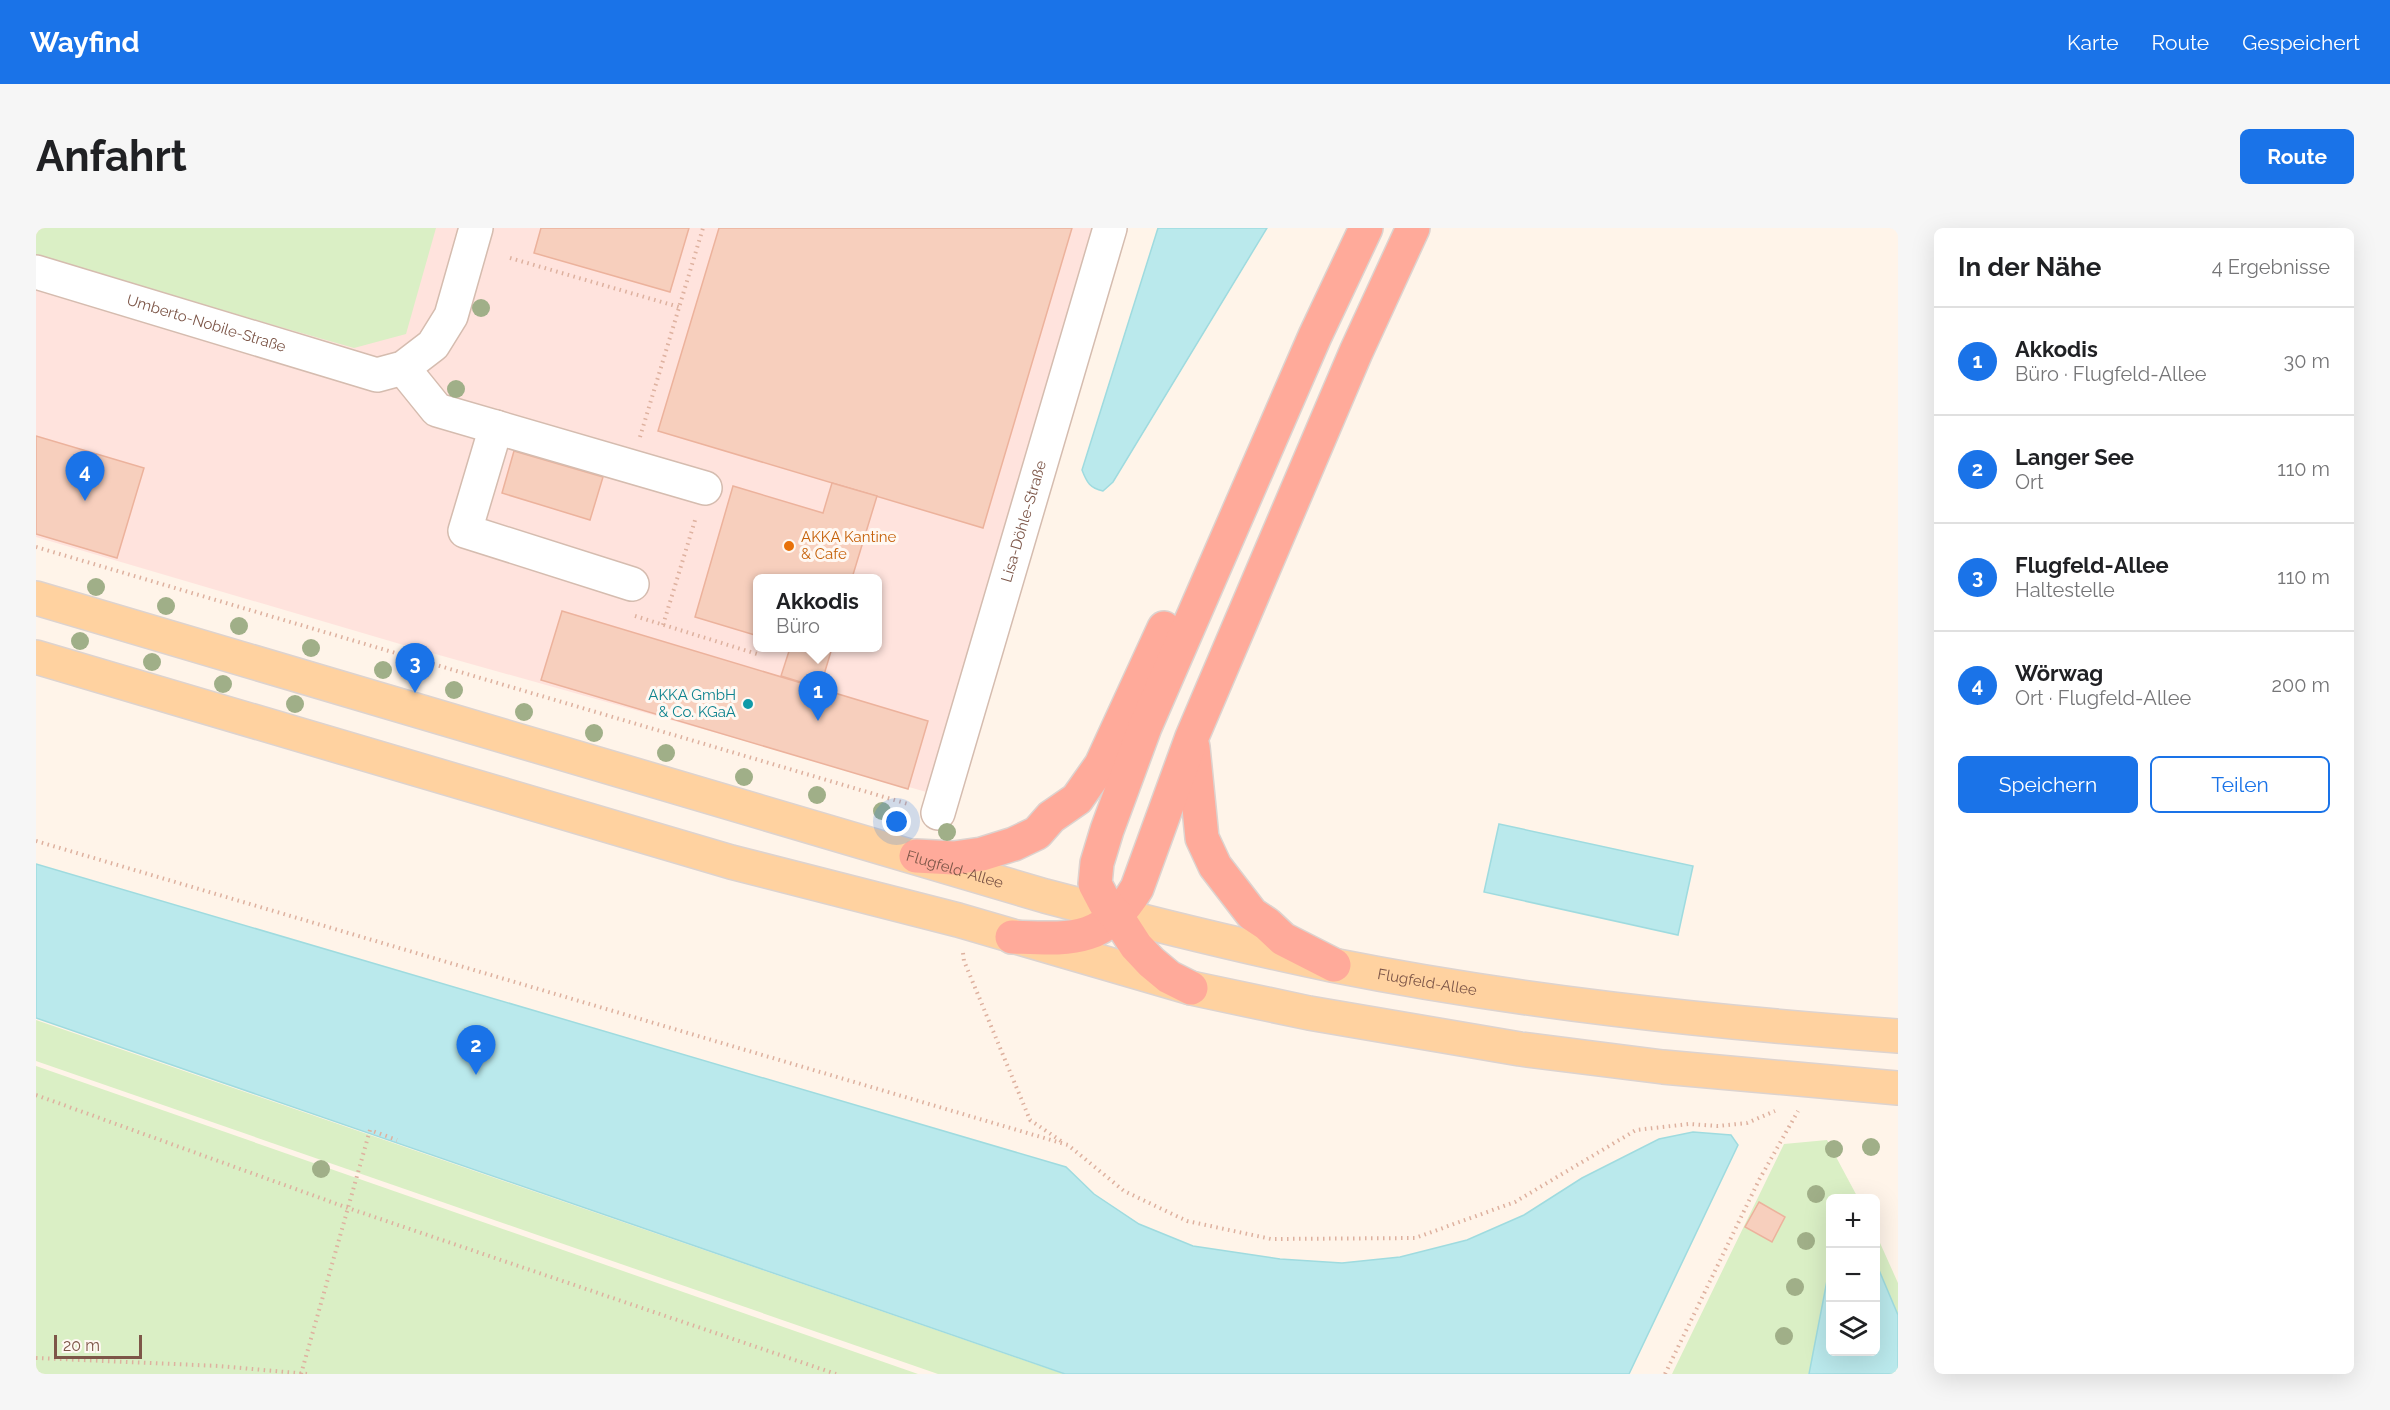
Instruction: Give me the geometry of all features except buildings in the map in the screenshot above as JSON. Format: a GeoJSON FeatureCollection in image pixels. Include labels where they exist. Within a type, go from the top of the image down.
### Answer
{"type":"FeatureCollection","features":[{"type":"Feature","properties":{"kind":"highway"},"geometry":{"type":"LineString","coordinates":[[1191,988],[1169,977],[1136,946],[1116,915],[1105,903],[1095,884],[1097,863],[1145,727],[1315,336],[1366,228]]}},
{"type":"Feature","properties":{"kind":"highway"},"geometry":{"type":"LineString","coordinates":[[1012,937],[1077,938],[1101,928],[1125,906],[1141,880],[1192,736],[1356,352],[1413,228]]}},
{"type":"Feature","properties":{"kind":"highway"},"geometry":{"type":"LineString","coordinates":[[916,856],[954,858],[982,854],[1014,844],[1037,833],[1051,817],[1077,799],[1101,765],[1192,568],[1315,336]]}},
{"type":"Feature","properties":{"kind":"highway"},"geometry":{"type":"LineString","coordinates":[[1192,736],[1202,838],[1215,866],[1252,914],[1283,939],[1334,965]]}},
{"type":"Feature","properties":{"kind":"main road","name":"Flugfeld-Allee"},"geometry":{"type":"LineString","coordinates":[[36,598],[916,856],[1045,896],[1200,936],[1334,965],[1482,990],[1635,1012],[1898,1036]]}},
{"type":"Feature","properties":{"kind":"main road"},"geometry":{"type":"LineString","coordinates":[[36,657],[731,861],[958,920],[1191,988],[1309,1013],[1520,1049],[1663,1067],[1898,1088]]}},
{"type":"Feature","properties":{"kind":"street"},"geometry":{"type":"LineString","coordinates":[[476,228],[450,316],[433,345],[390,372],[436,410],[705,488]]}},
{"type":"Feature","properties":{"kind":"street","name":"Lisa-Döhle-Straße"},"geometry":{"type":"LineString","coordinates":[[938,813],[1110,228]]}},
{"type":"Feature","properties":{"kind":"street","name":"Umberto-Nobile-Straße"},"geometry":{"type":"LineString","coordinates":[[36,272],[390,372]]}},
{"type":"Feature","properties":{"kind":"street"},"geometry":{"type":"LineString","coordinates":[[496,427],[465,531],[632,584]]}},
{"type":"Feature","properties":{"kind":"path"},"geometry":{"type":"LineString","coordinates":[[632,466],[703,228]]}},
{"type":"Feature","properties":{"kind":"path"},"geometry":{"type":"LineString","coordinates":[[510,258],[679,307]]}},
{"type":"Feature","properties":{"kind":"path"},"geometry":{"type":"LineString","coordinates":[[663,625],[705,488]]}},
{"type":"Feature","properties":{"kind":"path"},"geometry":{"type":"LineString","coordinates":[[36,547],[938,813]]}},
{"type":"Feature","properties":{"kind":"path"},"geometry":{"type":"LineString","coordinates":[[632,584],[623,612],[757,654]]}},
{"type":"Feature","properties":{"kind":"path"},"geometry":{"type":"LineString","coordinates":[[36,841],[1068,1145]]}},
{"type":"Feature","properties":{"kind":"path"},"geometry":{"type":"LineString","coordinates":[[958,920],[964,962],[1030,1120],[1068,1145],[1124,1191],[1187,1221],[1271,1239],[1415,1238],[1515,1202],[1636,1130],[1689,1124],[1718,1126],[1747,1123],[1775,1112]]}},
{"type":"Feature","properties":{"kind":"path"},"geometry":{"type":"LineString","coordinates":[[36,1095],[348,1208],[836,1374]]}},
{"type":"Feature","properties":{"kind":"path"},"geometry":{"type":"LineString","coordinates":[[1665,1374],[1759,1180],[1798,1111]]}},
{"type":"Feature","properties":{"kind":"path"},"geometry":{"type":"LineString","coordinates":[[301,1374],[370,1130],[397,1140]]}},
{"type":"Feature","properties":{"kind":"path"},"geometry":{"type":"LineString","coordinates":[[36,1358],[219,1366],[308,1374]]}},
{"type":"Feature","properties":{"kind":"shaded area"},"geometry":{"type":"Polygon","coordinates":[[[36,228],[1123,228],[955,800],[400,644],[36,537],[36,228]]]}},
{"type":"Feature","properties":{"kind":"green space"},"geometry":{"type":"Polygon","coordinates":[[[36,228],[436,228],[406,334],[354,348],[36,257],[36,228]]]}},
{"type":"Feature","properties":{"kind":"green space"},"geometry":{"type":"Polygon","coordinates":[[[36,1020],[1064,1374],[938,1374],[36,1061],[36,1020]]]}},
{"type":"Feature","properties":{"kind":"green space"},"geometry":{"type":"Polygon","coordinates":[[[36,1066],[918,1374],[36,1374],[36,1066]]]}},
{"type":"Feature","properties":{"kind":"green space"},"geometry":{"type":"Polygon","coordinates":[[[1827,1140],[1856,1194],[1826,1194],[1826,1356],[1880,1356],[1880,1243],[1898,1283],[1898,1374],[1672,1374],[1784,1144],[1827,1140]]]}},
{"type":"Feature","properties":{"kind":"water"},"geometry":{"type":"Polygon","coordinates":[[[1158,228],[1267,228],[1113,482],[1103,491],[1090,484],[1082,470],[1158,228]]]}},
{"type":"Feature","properties":{"kind":"water"},"geometry":{"type":"Polygon","coordinates":[[[1499,824],[1693,866],[1678,935],[1484,892],[1499,824]]]}},
{"type":"Feature","properties":{"kind":"water"},"geometry":{"type":"Polygon","coordinates":[[[36,864],[1066,1167],[1094,1194],[1139,1224],[1193,1246],[1280,1259],[1342,1263],[1400,1257],[1467,1240],[1524,1215],[1582,1178],[1659,1139],[1693,1132],[1731,1135],[1738,1145],[1629,1374],[1065,1374],[36,1018],[36,864]]]}},
{"type":"Feature","properties":{"kind":"water"},"geometry":{"type":"Polygon","coordinates":[[[1880,1272],[1898,1315],[1898,1374],[1809,1374],[1826,1286],[1826,1356],[1880,1356],[1880,1272]]]}},
{"type":"Feature","properties":{"kind":"place","name":"Wörwag"},"geometry":{"type":"Point","coordinates":[85,501]}},
{"type":"Feature","properties":{"kind":"place","name":"AKKA Kantine & Cafe"},"geometry":{"type":"Point","coordinates":[789,546]}},
{"type":"Feature","properties":{"kind":"place","name":"Flugfeld-Allee"},"geometry":{"type":"Point","coordinates":[415,693]}},
{"type":"Feature","properties":{"kind":"place","name":"AKKA GmbH & Co. KGaA"},"geometry":{"type":"Point","coordinates":[748,704]}},
{"type":"Feature","properties":{"kind":"place","name":"Akkodis"},"geometry":{"type":"Point","coordinates":[818,721]}},
{"type":"Feature","properties":{"kind":"place","name":"Langer See"},"geometry":{"type":"Point","coordinates":[476,1075]}}]}
